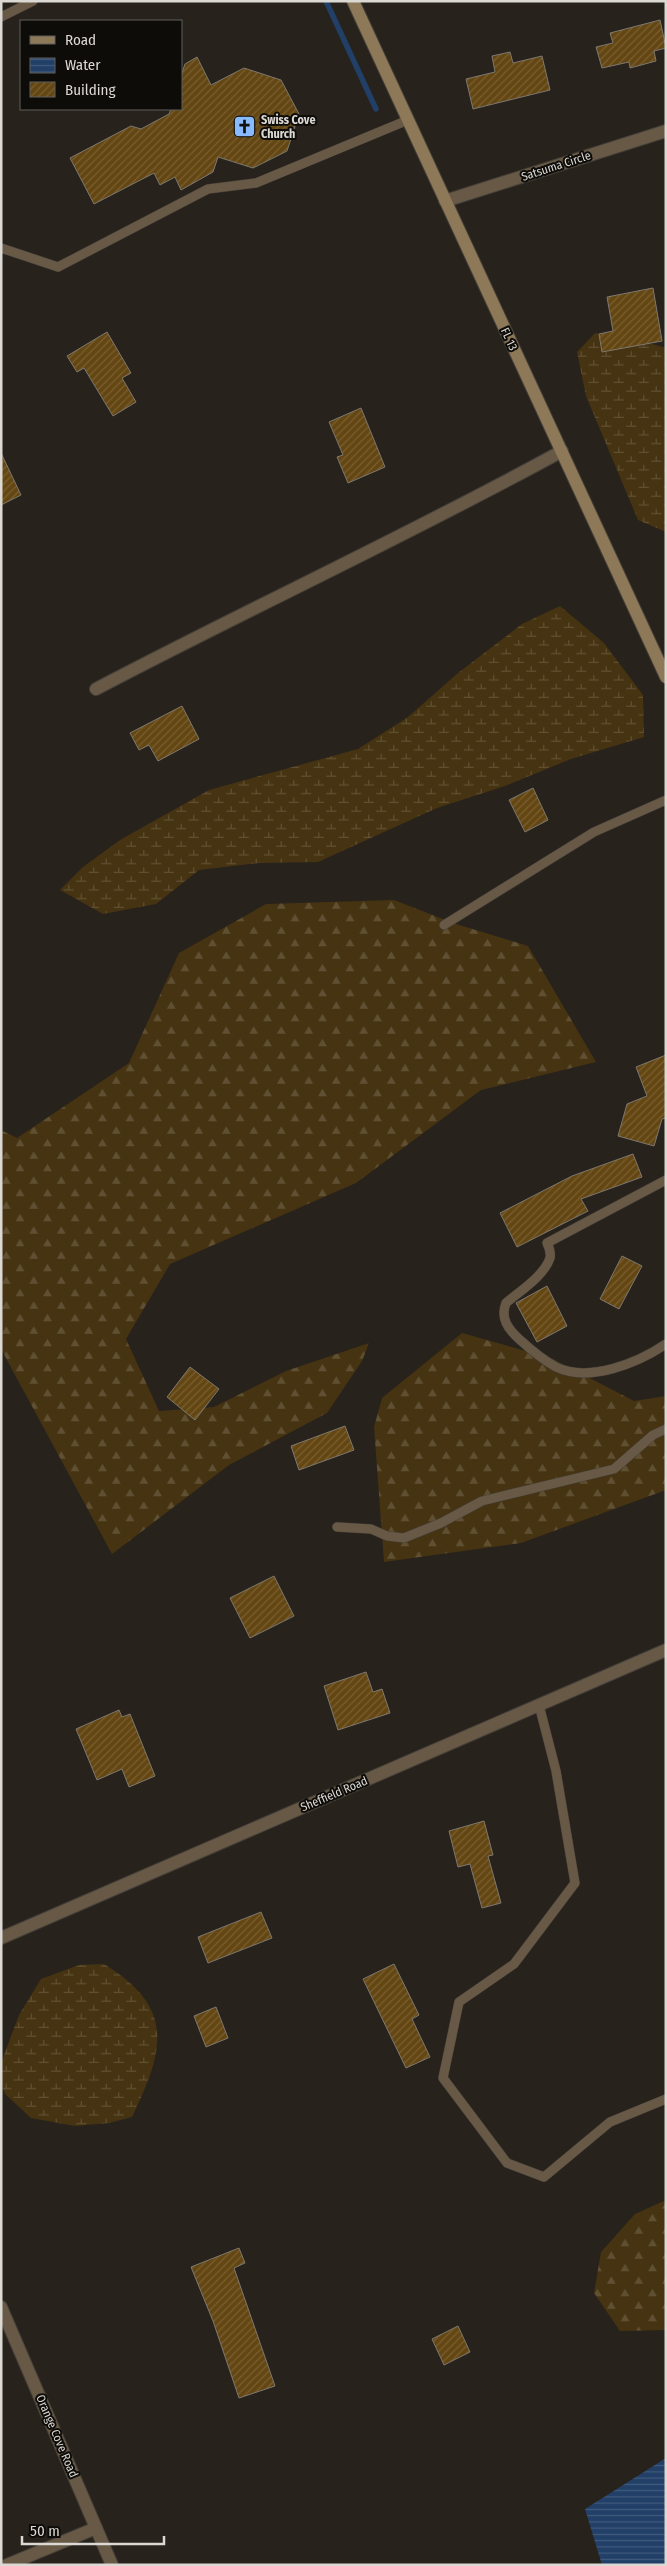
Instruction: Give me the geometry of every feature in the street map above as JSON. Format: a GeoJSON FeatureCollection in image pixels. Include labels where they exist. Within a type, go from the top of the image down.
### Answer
{"type":"FeatureCollection","features":[{"type":"Feature","properties":{"kind":"main road","name":"FL 13"},"geometry":{"type":"LineString","coordinates":[[353,1],[562,451],[633,610],[666,677]]}},
{"type":"Feature","properties":{"kind":"street","name":"Satsuma Circle"},"geometry":{"type":"LineString","coordinates":[[445,201],[666,131]]}},
{"type":"Feature","properties":{"kind":"street"},"geometry":{"type":"LineString","coordinates":[[96,689],[217,625],[479,497],[562,451]]}},
{"type":"Feature","properties":{"kind":"street","name":"Sheffield Road"},"geometry":{"type":"LineString","coordinates":[[1,1938],[666,1650]]}},
{"type":"Feature","properties":{"kind":"street","name":"Orange Cove Road"},"geometry":{"type":"LineString","coordinates":[[1,2307],[112,2565]]}},
{"type":"Feature","properties":{"kind":"street"},"geometry":{"type":"LineString","coordinates":[[7,2565],[96,2528]]}},
{"type":"Feature","properties":{"kind":"lane"},"geometry":{"type":"LineString","coordinates":[[1,17],[33,1]]}},
{"type":"Feature","properties":{"kind":"lane"},"geometry":{"type":"LineString","coordinates":[[1,248],[58,267],[208,189],[256,183],[408,120]]}},
{"type":"Feature","properties":{"kind":"lane"},"geometry":{"type":"LineString","coordinates":[[444,925],[594,832],[666,800]]}},
{"type":"Feature","properties":{"kind":"lane"},"geometry":{"type":"LineString","coordinates":[[666,1180],[547,1243],[551,1256],[549,1260],[540,1272],[506,1303],[503,1319],[513,1333],[532,1351],[558,1367],[578,1372],[600,1371],[626,1363],[653,1353],[666,1344]]}},
{"type":"Feature","properties":{"kind":"lane"},"geometry":{"type":"LineString","coordinates":[[338,1527],[371,1529],[387,1536],[404,1538],[441,1523],[482,1501],[614,1469],[653,1435],[666,1429]]}},
{"type":"Feature","properties":{"kind":"lane"},"geometry":{"type":"LineString","coordinates":[[539,1705],[556,1771],[574,1883],[514,1964],[459,2002],[442,2078],[507,2163],[544,2177],[610,2122],[666,2099]]}},
{"type":"Feature","properties":{"kind":"green space"},"geometry":{"type":"Polygon","coordinates":[[[595,333],[635,339],[666,348],[666,532],[638,520],[586,396],[577,352],[595,333]]]}},
{"type":"Feature","properties":{"kind":"green space"},"geometry":{"type":"Polygon","coordinates":[[[560,606],[604,643],[643,695],[644,737],[571,759],[505,786],[437,808],[318,862],[259,863],[199,870],[156,904],[103,914],[60,890],[83,867],[120,840],[209,790],[358,749],[408,717],[458,673],[522,624],[560,606]]]}},
{"type":"Feature","properties":{"kind":"green space"},"geometry":{"type":"Polygon","coordinates":[[[394,900],[453,923],[528,946],[596,1062],[481,1090],[356,1183],[170,1264],[126,1339],[159,1411],[214,1407],[286,1371],[369,1343],[362,1361],[327,1413],[229,1465],[112,1554],[1,1349],[1,1130],[17,1138],[129,1063],[179,953],[266,904],[394,900]]]}},
{"type":"Feature","properties":{"kind":"green space"},"geometry":{"type":"Polygon","coordinates":[[[462,1333],[551,1358],[634,1401],[666,1396],[666,1490],[521,1543],[384,1562],[374,1427],[382,1398],[462,1333]]]}},
{"type":"Feature","properties":{"kind":"green space"},"geometry":{"type":"Polygon","coordinates":[[[104,1964],[127,1980],[143,1997],[153,2014],[157,2032],[156,2051],[151,2071],[132,2117],[109,2123],[75,2126],[31,2118],[5,2094],[1,2084],[1,2063],[19,2015],[41,1979],[79,1965],[104,1964]]]}},
{"type":"Feature","properties":{"kind":"green space"},"geometry":{"type":"Polygon","coordinates":[[[666,2200],[666,2330],[620,2331],[594,2293],[601,2252],[635,2214],[666,2200]]]}},
{"type":"Feature","properties":{"kind":"water"},"geometry":{"type":"Polygon","coordinates":[[[666,2458],[666,2565],[602,2565],[585,2509],[666,2458]]]}},
{"type":"Feature","properties":{"kind":"building"},"geometry":{"type":"Polygon","coordinates":[[[660,20],[666,48],[654,51],[656,61],[630,68],[629,62],[602,68],[596,47],[613,43],[610,33],[660,20]]]}},
{"type":"Feature","properties":{"kind":"building"},"geometry":{"type":"Polygon","coordinates":[[[510,52],[513,63],[542,56],[550,90],[473,109],[466,79],[495,72],[492,56],[510,52]]]}},
{"type":"Feature","properties":{"kind":"building"},"geometry":{"type":"Polygon","coordinates":[[[197,57],[211,85],[244,68],[281,80],[299,114],[287,151],[253,168],[218,157],[213,172],[181,190],[175,177],[160,185],[154,173],[94,204],[70,158],[131,126],[141,129],[169,114],[171,110],[182,110],[182,73],[185,64],[197,57]]]}},
{"type":"Feature","properties":{"kind":"building"},"geometry":{"type":"Polygon","coordinates":[[[653,288],[662,341],[602,352],[599,334],[613,331],[607,297],[653,288]]]}},
{"type":"Feature","properties":{"kind":"building"},"geometry":{"type":"Polygon","coordinates":[[[107,332],[131,373],[122,378],[136,402],[113,416],[84,368],[77,372],[67,356],[107,332]]]}},
{"type":"Feature","properties":{"kind":"building"},"geometry":{"type":"Polygon","coordinates":[[[361,408],[385,467],[348,483],[337,457],[343,455],[329,422],[361,408]]]}},
{"type":"Feature","properties":{"kind":"building"},"geometry":{"type":"Polygon","coordinates":[[[1,453],[21,495],[1,505],[1,453]]]}},
{"type":"Feature","properties":{"kind":"building"},"geometry":{"type":"Polygon","coordinates":[[[182,706],[199,739],[158,761],[149,745],[139,750],[130,733],[182,706]]]}},
{"type":"Feature","properties":{"kind":"building"},"geometry":{"type":"Polygon","coordinates":[[[533,788],[548,820],[525,832],[509,800],[533,788]]]}},
{"type":"Feature","properties":{"kind":"building"},"geometry":{"type":"Polygon","coordinates":[[[666,1055],[666,1118],[662,1119],[654,1146],[618,1136],[627,1104],[647,1096],[636,1067],[666,1055]]]}},
{"type":"Feature","properties":{"kind":"building"},"geometry":{"type":"Polygon","coordinates":[[[633,1154],[642,1177],[581,1199],[588,1211],[517,1247],[500,1213],[572,1176],[633,1154]]]}},
{"type":"Feature","properties":{"kind":"building"},"geometry":{"type":"Polygon","coordinates":[[[622,1256],[642,1266],[619,1309],[600,1299],[622,1256]]]}},
{"type":"Feature","properties":{"kind":"building"},"geometry":{"type":"Polygon","coordinates":[[[547,1286],[567,1326],[537,1342],[516,1303],[547,1286]]]}},
{"type":"Feature","properties":{"kind":"building"},"geometry":{"type":"Polygon","coordinates":[[[190,1367],[219,1389],[195,1420],[167,1397],[190,1367]]]}},
{"type":"Feature","properties":{"kind":"building"},"geometry":{"type":"Polygon","coordinates":[[[345,1426],[354,1450],[299,1470],[291,1446],[345,1426]]]}},
{"type":"Feature","properties":{"kind":"building"},"geometry":{"type":"Polygon","coordinates":[[[274,1576],[294,1616],[250,1638],[230,1598],[274,1576]]]}},
{"type":"Feature","properties":{"kind":"building"},"geometry":{"type":"Polygon","coordinates":[[[366,1672],[373,1692],[382,1689],[390,1713],[338,1730],[324,1686],[366,1672]]]}},
{"type":"Feature","properties":{"kind":"building"},"geometry":{"type":"Polygon","coordinates":[[[119,1710],[122,1717],[130,1714],[155,1776],[129,1787],[122,1769],[97,1780],[76,1729],[119,1710]]]}},
{"type":"Feature","properties":{"kind":"building"},"geometry":{"type":"Polygon","coordinates":[[[484,1821],[493,1855],[488,1856],[501,1903],[482,1908],[470,1864],[458,1867],[449,1831],[484,1821]]]}},
{"type":"Feature","properties":{"kind":"building"},"geometry":{"type":"Polygon","coordinates":[[[261,1912],[272,1938],[208,1963],[198,1937],[261,1912]]]}},
{"type":"Feature","properties":{"kind":"building"},"geometry":{"type":"Polygon","coordinates":[[[394,1964],[419,2015],[412,2019],[430,2057],[406,2068],[363,1979],[394,1964]]]}},
{"type":"Feature","properties":{"kind":"building"},"geometry":{"type":"Polygon","coordinates":[[[216,2007],[228,2038],[206,2047],[194,2016],[216,2007]]]}},
{"type":"Feature","properties":{"kind":"building"},"geometry":{"type":"Polygon","coordinates":[[[239,2248],[245,2263],[234,2268],[275,2386],[239,2398],[213,2321],[191,2267],[239,2248]]]}},
{"type":"Feature","properties":{"kind":"building"},"geometry":{"type":"Polygon","coordinates":[[[458,2326],[470,2352],[444,2365],[432,2339],[458,2326]]]}},
{"type":"Feature","properties":{"kind":"waterway"},"geometry":{"type":"LineString","coordinates":[[326,1],[376,109]]}},
{"type":"Feature","properties":{"kind":"place","name":"Swiss Cove Church"},"geometry":{"type":"Point","coordinates":[245,127]}}]}
